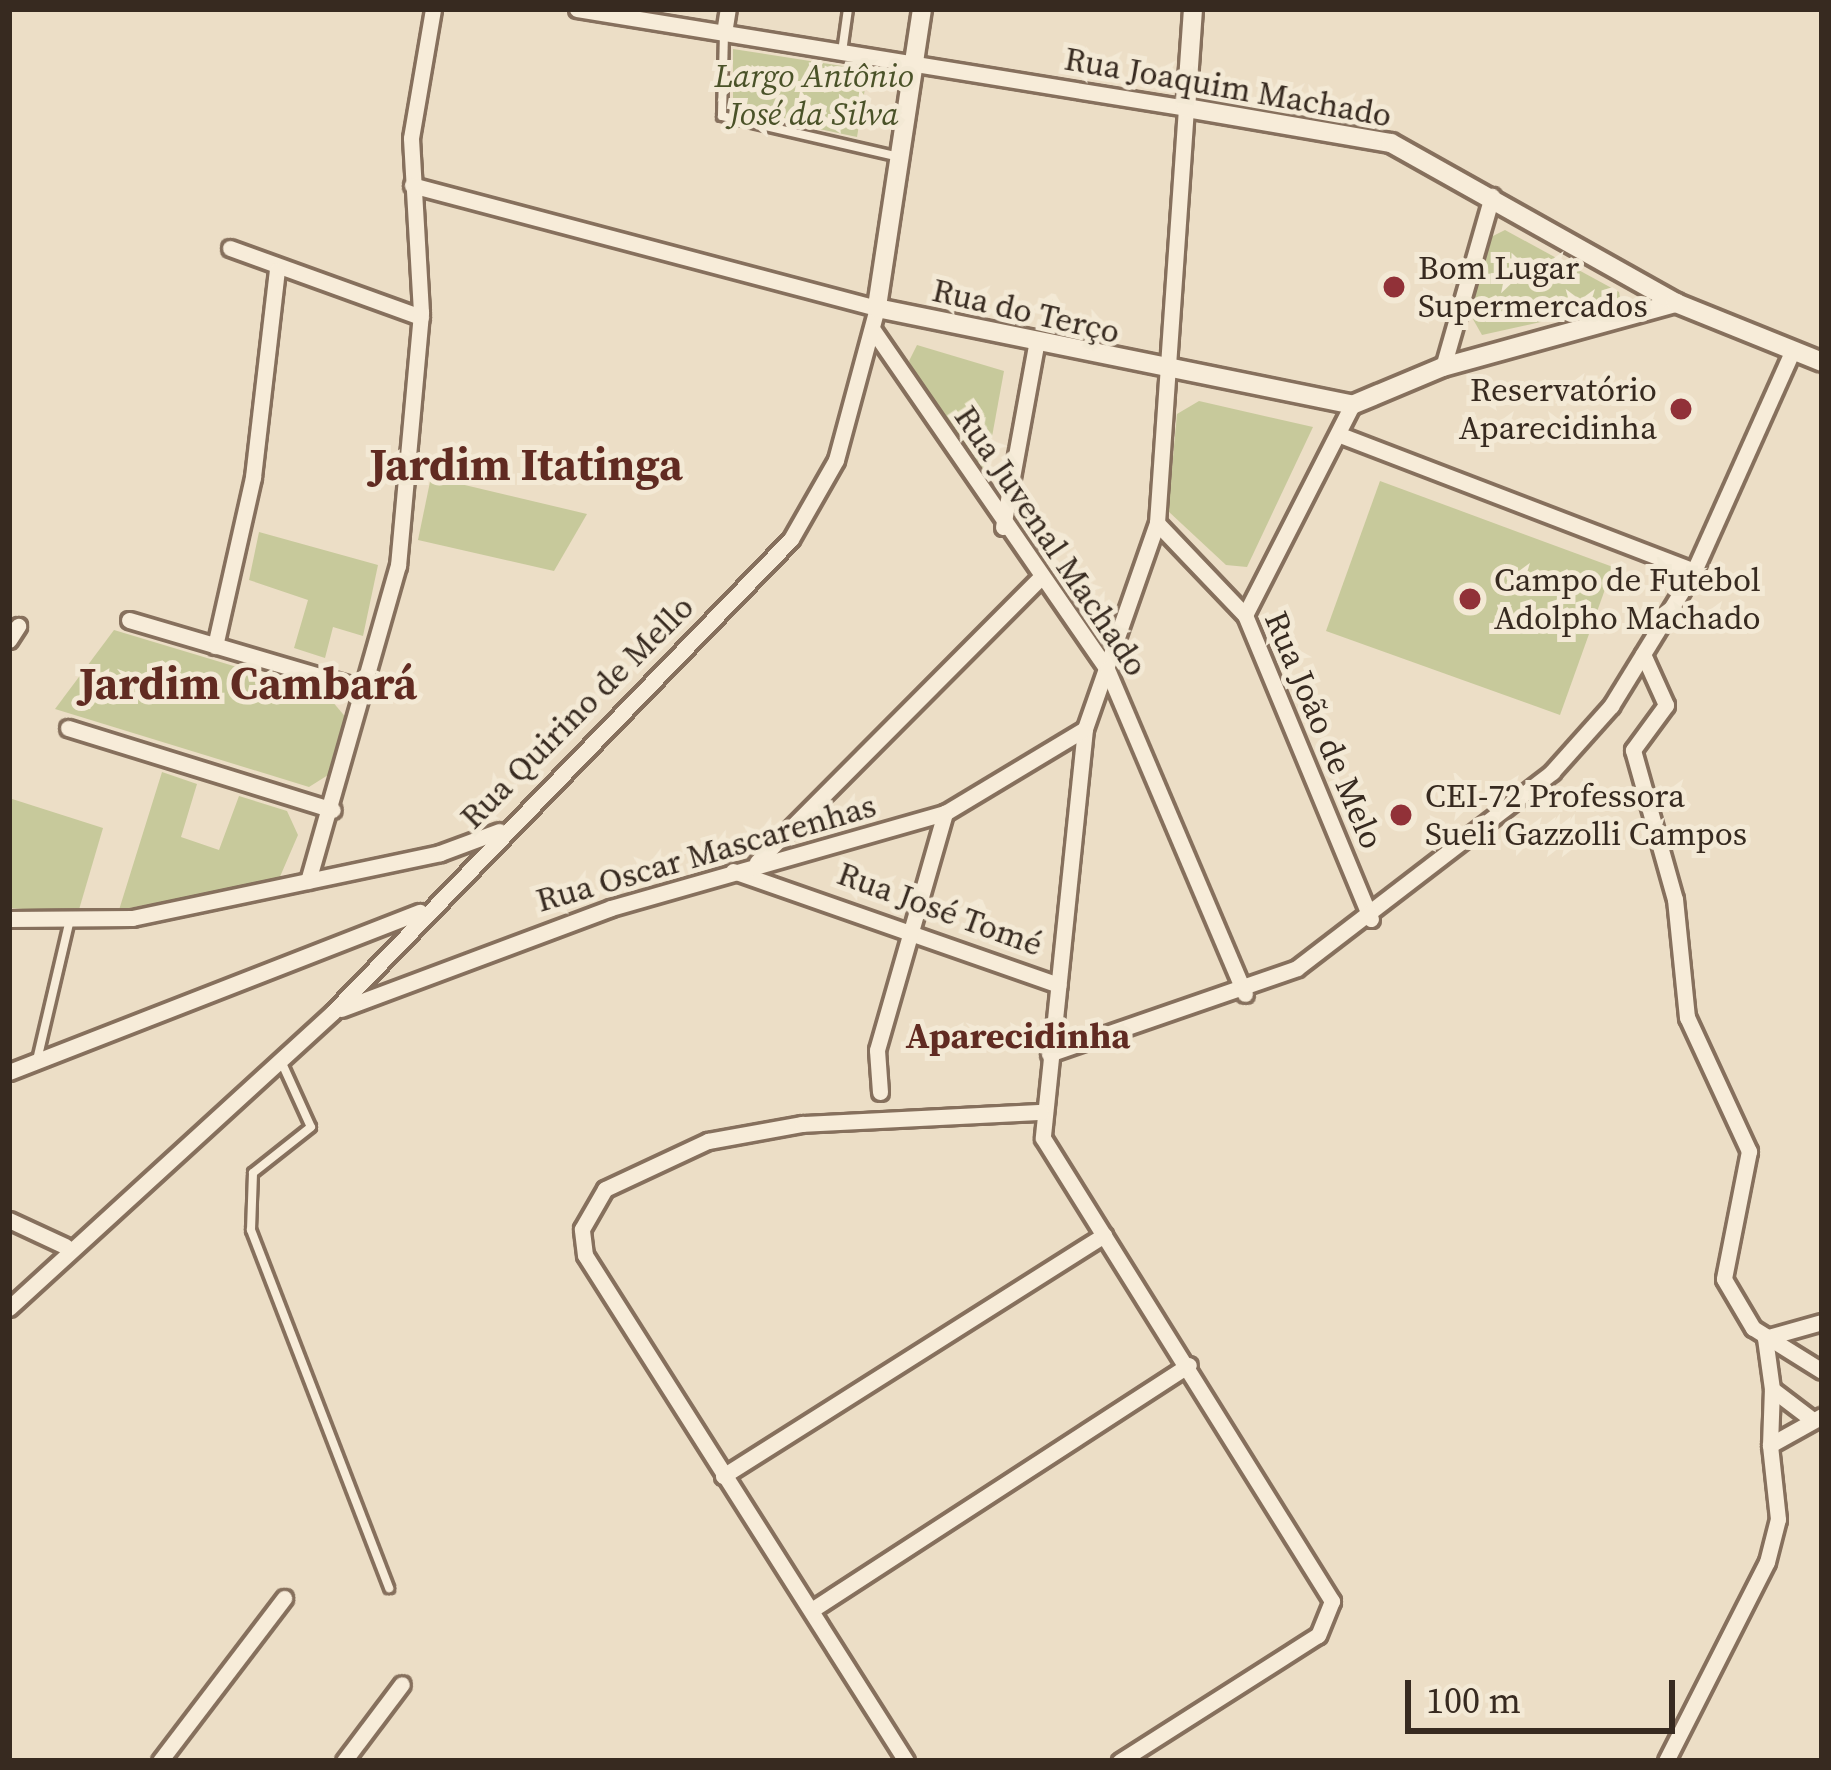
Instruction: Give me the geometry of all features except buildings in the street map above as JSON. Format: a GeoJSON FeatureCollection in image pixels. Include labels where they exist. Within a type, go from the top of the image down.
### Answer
{"type":"FeatureCollection","features":[{"type":"Feature","properties":{"kind":"street"},"geometry":{"type":"LineString","coordinates":[[308,880],[333,810],[398,566],[421,317],[412,184],[433,9]]}},
{"type":"Feature","properties":{"kind":"street","name":"Rua Joaquim Machado"},"geometry":{"type":"LineString","coordinates":[[577,9],[1390,143],[1676,303],[1822,362]]}},
{"type":"Feature","properties":{"kind":"street"},"geometry":{"type":"LineString","coordinates":[[724,34],[728,9]]}},
{"type":"Feature","properties":{"kind":"street","name":"Rua Quirino de Mello"},"geometry":{"type":"LineString","coordinates":[[9,1308],[65,1246],[333,1012],[422,911],[791,539],[836,460],[873,329],[922,9]]}},
{"type":"Feature","properties":{"kind":"street"},"geometry":{"type":"LineString","coordinates":[[1120,1761],[1318,1635],[1330,1617],[1323,1578],[1055,1163],[1041,1112],[1085,729],[1156,523],[1174,374],[1193,9]]}},
{"type":"Feature","properties":{"kind":"street","name":"Rua do Terço"},"geometry":{"type":"LineString","coordinates":[[412,184],[877,308],[1174,374],[1352,405]]}},
{"type":"Feature","properties":{"kind":"street"},"geometry":{"type":"LineString","coordinates":[[1443,367],[1492,196]]}},
{"type":"Feature","properties":{"kind":"street"},"geometry":{"type":"LineString","coordinates":[[230,248],[277,270],[421,317]]}},
{"type":"Feature","properties":{"kind":"street"},"geometry":{"type":"LineString","coordinates":[[215,646],[253,477],[277,270]]}},
{"type":"Feature","properties":{"kind":"street"},"geometry":{"type":"LineString","coordinates":[[1623,274],[1627,319]]}},
{"type":"Feature","properties":{"kind":"street"},"geometry":{"type":"LineString","coordinates":[[1244,615],[1352,405],[1443,367],[1676,303]]}},
{"type":"Feature","properties":{"kind":"street","name":"Rua Juvenal Machado"},"geometry":{"type":"LineString","coordinates":[[873,329],[1003,527],[1107,669],[1245,994]]}},
{"type":"Feature","properties":{"kind":"street"},"geometry":{"type":"LineString","coordinates":[[1003,527],[1036,345]]}},
{"type":"Feature","properties":{"kind":"street"},"geometry":{"type":"LineString","coordinates":[[1049,1054],[1245,994],[1372,919],[1552,772],[1643,654],[1694,571],[1793,350]]}},
{"type":"Feature","properties":{"kind":"street"},"geometry":{"type":"LineString","coordinates":[[1340,435],[1694,571]]}},
{"type":"Feature","properties":{"kind":"street","name":"Rua João de Melo"},"geometry":{"type":"LineString","coordinates":[[1156,523],[1244,615],[1372,919]]}},
{"type":"Feature","properties":{"kind":"street"},"geometry":{"type":"LineString","coordinates":[[755,864],[1039,579]]}},
{"type":"Feature","properties":{"kind":"street"},"geometry":{"type":"LineString","coordinates":[[129,620],[367,690]]}},
{"type":"Feature","properties":{"kind":"street"},"geometry":{"type":"LineString","coordinates":[[1643,654],[1666,705],[1633,750],[1675,899],[1687,1017],[1749,1151],[1724,1279],[1738,1314],[1765,1339],[1822,1371]]}},
{"type":"Feature","properties":{"kind":"street"},"geometry":{"type":"LineString","coordinates":[[68,728],[333,810]]}},
{"type":"Feature","properties":{"kind":"street","name":"Rua Oscar Mascarenhas"},"geometry":{"type":"LineString","coordinates":[[333,1012],[731,870],[945,813],[1085,729]]}},
{"type":"Feature","properties":{"kind":"street"},"geometry":{"type":"LineString","coordinates":[[880,1092],[877,1050],[945,813]]}},
{"type":"Feature","properties":{"kind":"street"},"geometry":{"type":"LineString","coordinates":[[9,919],[69,924],[308,880],[505,828]]}},
{"type":"Feature","properties":{"kind":"street","name":"Rua José Tomé"},"geometry":{"type":"LineString","coordinates":[[731,870],[910,925],[1059,985]]}},
{"type":"Feature","properties":{"kind":"street"},"geometry":{"type":"LineString","coordinates":[[9,1072],[422,911]]}},
{"type":"Feature","properties":{"kind":"street"},"geometry":{"type":"LineString","coordinates":[[906,1761],[585,1255],[581,1229],[605,1189],[708,1141],[802,1124],[1041,1112]]}},
{"type":"Feature","properties":{"kind":"street"},"geometry":{"type":"LineString","coordinates":[[9,1220],[65,1246]]}},
{"type":"Feature","properties":{"kind":"street"},"geometry":{"type":"LineString","coordinates":[[722,1476],[1104,1234]]}},
{"type":"Feature","properties":{"kind":"street"},"geometry":{"type":"LineString","coordinates":[[1765,1339],[1822,1322]]}},
{"type":"Feature","properties":{"kind":"street"},"geometry":{"type":"LineString","coordinates":[[1666,1761],[1766,1562],[1778,1519],[1765,1339]]}},
{"type":"Feature","properties":{"kind":"street"},"geometry":{"type":"LineString","coordinates":[[814,1610],[1189,1365]]}},
{"type":"Feature","properties":{"kind":"street"},"geometry":{"type":"LineString","coordinates":[[1770,1444],[1816,1417],[1772,1389]]}},
{"type":"Feature","properties":{"kind":"street"},"geometry":{"type":"LineString","coordinates":[[160,1761],[284,1598]]}},
{"type":"Feature","properties":{"kind":"street"},"geometry":{"type":"LineString","coordinates":[[344,1761],[402,1684]]}},
{"type":"Feature","properties":{"kind":"lane"},"geometry":{"type":"LineString","coordinates":[[842,53],[848,9]]}},
{"type":"Feature","properties":{"kind":"lane"},"geometry":{"type":"LineString","coordinates":[[724,34],[722,116],[901,157]]}},
{"type":"Feature","properties":{"kind":"lane"},"geometry":{"type":"LineString","coordinates":[[37,1060],[69,924]]}},
{"type":"Feature","properties":{"kind":"lane"},"geometry":{"type":"LineString","coordinates":[[280,1059],[311,1127],[253,1172],[251,1230],[389,1588]]}},
{"type":"Feature","properties":{"kind":"green space","name":"Largo Antônio José da Silva"},"geometry":{"type":"Polygon","coordinates":[[[733,49],[868,70],[857,137],[733,111],[733,49]]]}},
{"type":"Feature","properties":{"kind":"green space"},"geometry":{"type":"Polygon","coordinates":[[[1505,230],[1619,292],[1621,304],[1482,335],[1470,314],[1491,237],[1505,230]]]}},
{"type":"Feature","properties":{"kind":"green space"},"geometry":{"type":"Polygon","coordinates":[[[917,345],[1004,371],[985,475],[924,392],[909,361],[917,345]]]}},
{"type":"Feature","properties":{"kind":"green space"},"geometry":{"type":"Polygon","coordinates":[[[1199,401],[1313,427],[1247,567],[1226,565],[1168,511],[1177,414],[1199,401]]]}},
{"type":"Feature","properties":{"kind":"green space"},"geometry":{"type":"Polygon","coordinates":[[[431,477],[587,514],[554,571],[418,540],[431,477]]]}},
{"type":"Feature","properties":{"kind":"green space","name":"Campo de Futebol Adolpho Machado"},"geometry":{"type":"Polygon","coordinates":[[[1380,481],[1613,567],[1560,715],[1326,631],[1380,481]]]}},
{"type":"Feature","properties":{"kind":"green space"},"geometry":{"type":"Polygon","coordinates":[[[259,532],[378,565],[363,636],[333,627],[325,658],[294,648],[308,600],[249,580],[259,532]]]}},
{"type":"Feature","properties":{"kind":"green space"},"geometry":{"type":"Polygon","coordinates":[[[114,630],[326,694],[348,720],[336,770],[309,787],[55,709],[114,630]]]}},
{"type":"Feature","properties":{"kind":"green space"},"geometry":{"type":"Polygon","coordinates":[[[162,772],[197,784],[181,837],[219,850],[239,796],[287,811],[298,835],[279,879],[119,910],[162,772]]]}},
{"type":"Feature","properties":{"kind":"green space"},"geometry":{"type":"Polygon","coordinates":[[[9,798],[103,828],[78,913],[9,908],[9,798]]]}},
{"type":"Feature","properties":{"kind":"place","name":"Bom Lugar Supermercados"},"geometry":{"type":"Point","coordinates":[1394,287]}},
{"type":"Feature","properties":{"kind":"place","name":"Reservatório Aparecidinha"},"geometry":{"type":"Point","coordinates":[1681,409]}},
{"type":"Feature","properties":{"kind":"place","name":"Campo de Futebol Adolpho Machado"},"geometry":{"type":"Point","coordinates":[1470,599]}},
{"type":"Feature","properties":{"kind":"place","name":"CEI-72 Professora Sueli Gazzolli Campos"},"geometry":{"type":"Point","coordinates":[1401,815]}},
{"type":"Feature","properties":{"kind":"district","name":"Jardim Itatinga"},"geometry":{"type":"Point","coordinates":[526,465]}},
{"type":"Feature","properties":{"kind":"district","name":"Jardim Cambará"},"geometry":{"type":"Point","coordinates":[248,684]}},
{"type":"Feature","properties":{"kind":"district","name":"Aparecidinha"},"geometry":{"type":"Point","coordinates":[1018,1036]}}]}
